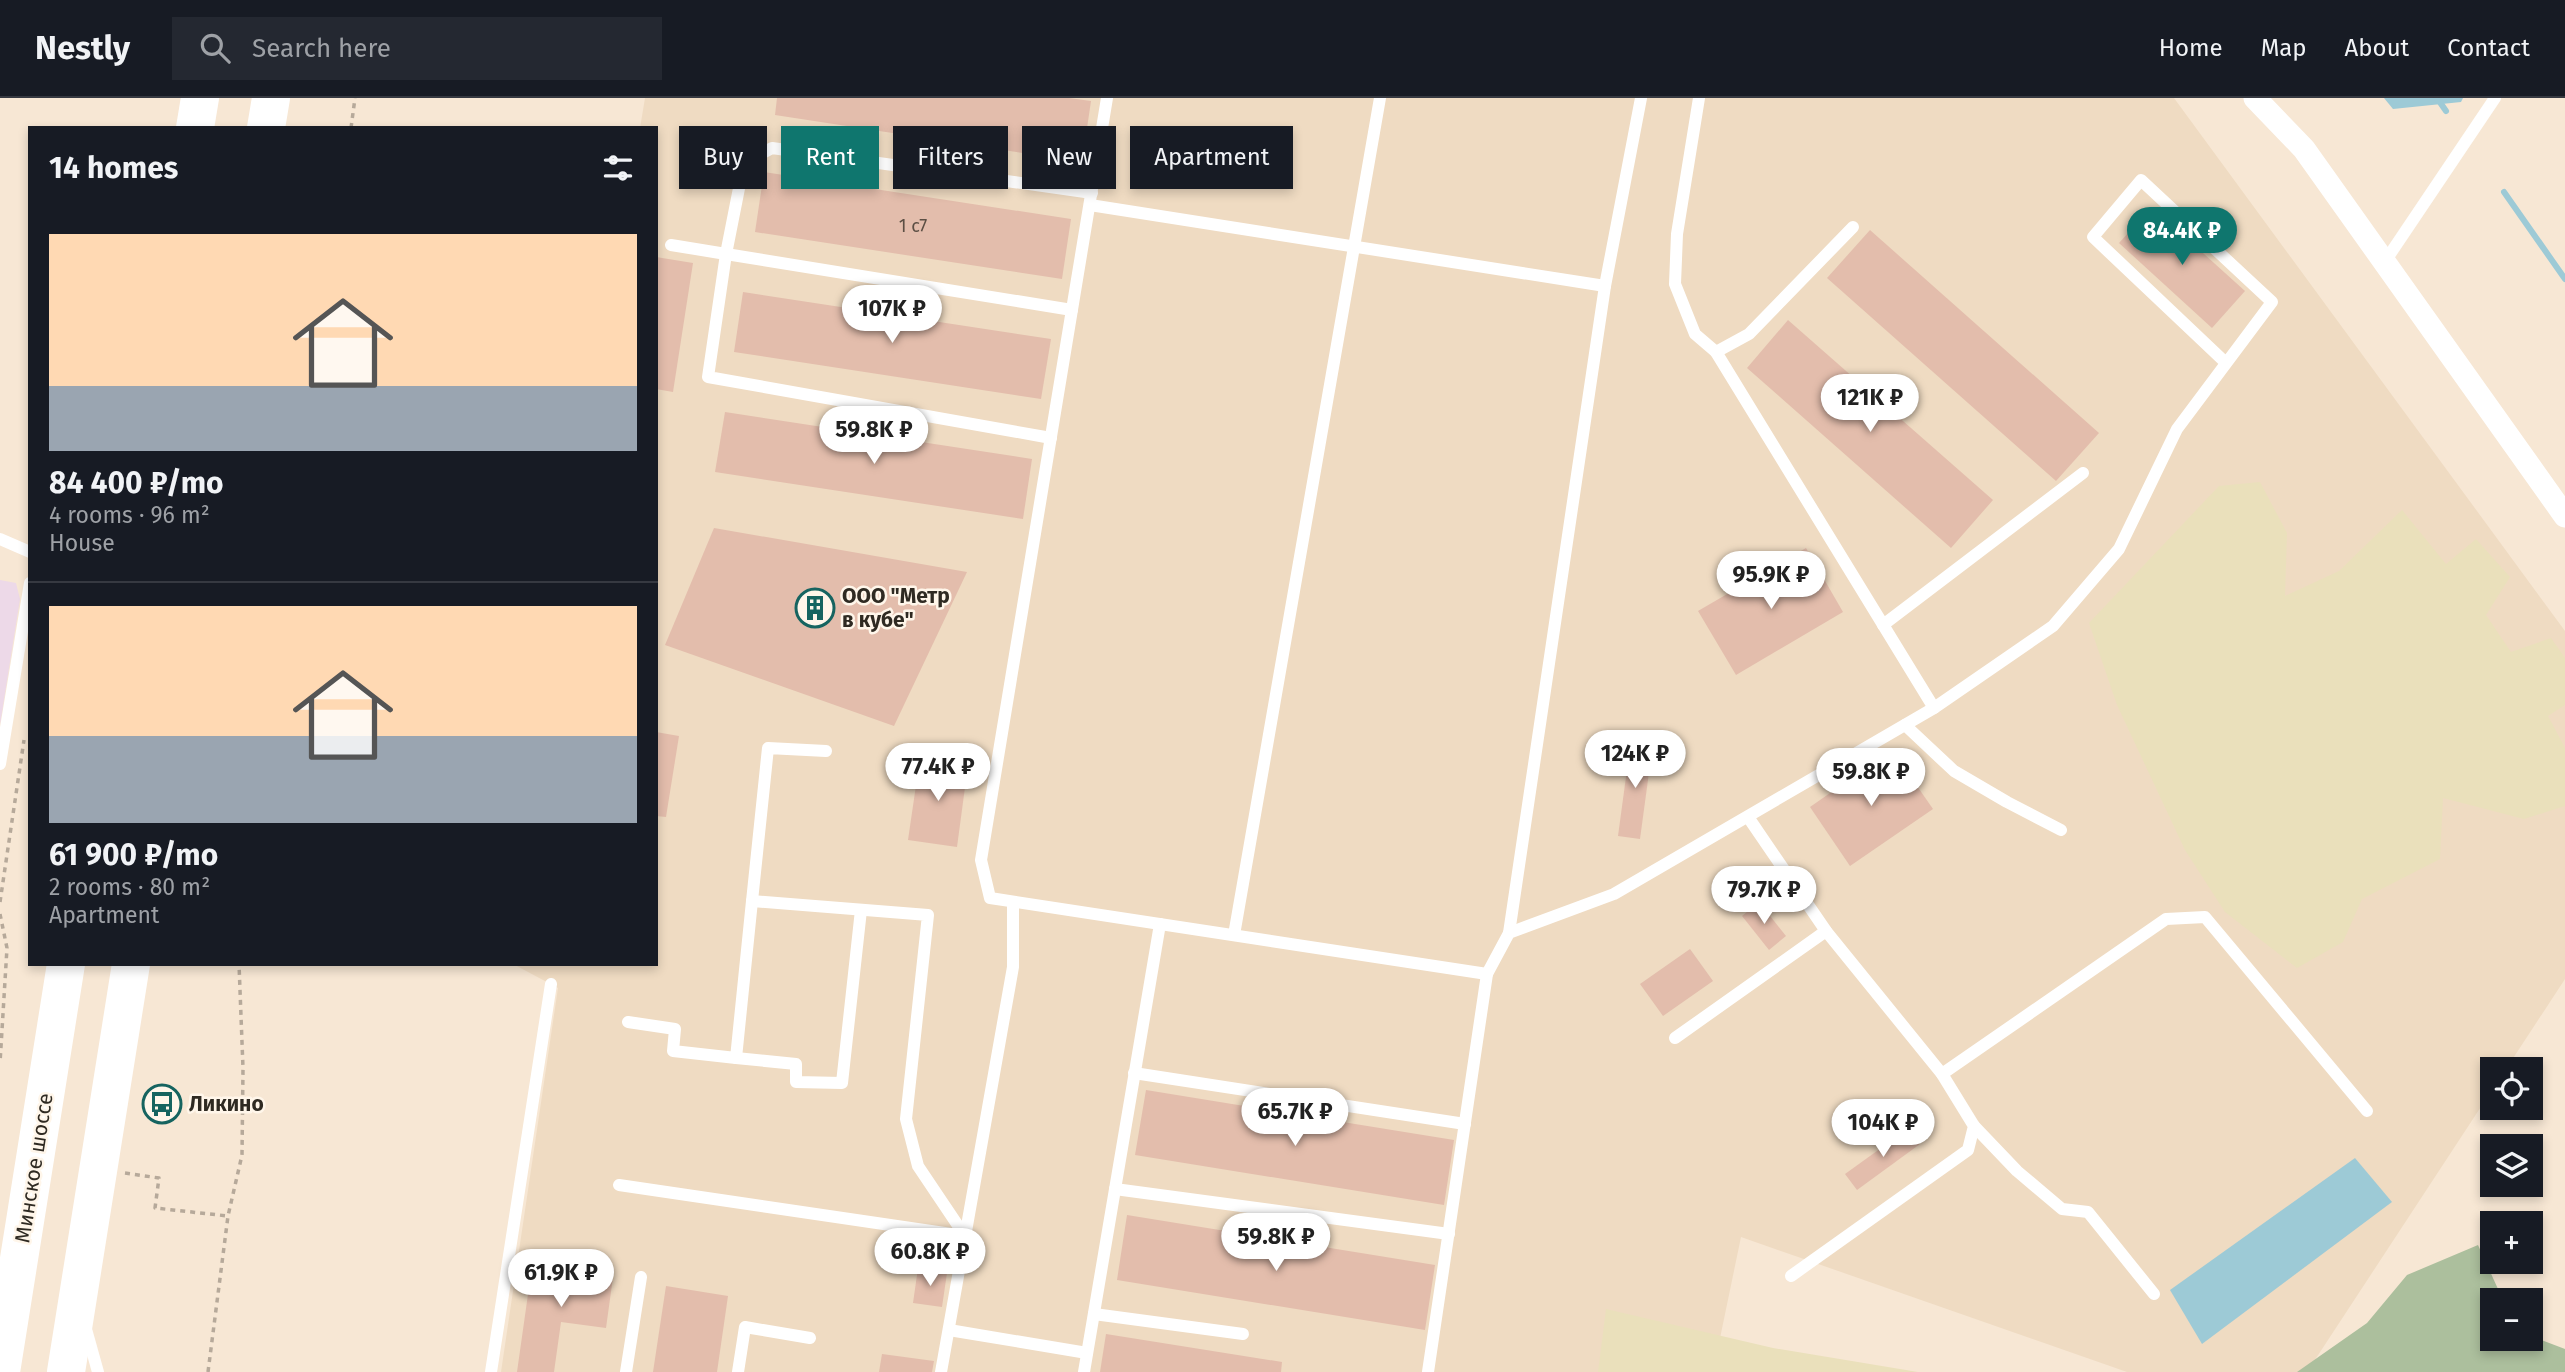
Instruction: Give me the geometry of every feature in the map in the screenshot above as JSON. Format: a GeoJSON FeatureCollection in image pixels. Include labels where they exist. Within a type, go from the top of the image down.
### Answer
{"type":"FeatureCollection","features":[{"type":"Feature","properties":{"kind":"highway"},"geometry":{"type":"LineString","coordinates":[[195,126],[200,98]]}},
{"type":"Feature","properties":{"kind":"highway"},"geometry":{"type":"LineString","coordinates":[[267,126],[271,98]]}},
{"type":"Feature","properties":{"kind":"highway","name":"Минское шоссе"},"geometry":{"type":"LineString","coordinates":[[1,1372],[66,966]]}},
{"type":"Feature","properties":{"kind":"highway"},"geometry":{"type":"LineString","coordinates":[[66,1372],[131,966]]}},
{"type":"Feature","properties":{"kind":"street"},"geometry":{"type":"LineString","coordinates":[[2255,98],[2304,149],[2565,516]]}},
{"type":"Feature","properties":{"kind":"lane"},"geometry":{"type":"LineString","coordinates":[[1107,98],[981,860],[990,898],[1487,974]]}},
{"type":"Feature","properties":{"kind":"lane"},"geometry":{"type":"LineString","coordinates":[[1234,935],[1380,98]]}},
{"type":"Feature","properties":{"kind":"lane"},"geometry":{"type":"LineString","coordinates":[[1428,1372],[1487,974],[1509,933],[1605,286],[1641,98]]}},
{"type":"Feature","properties":{"kind":"lane"},"geometry":{"type":"LineString","coordinates":[[1699,98],[1677,234],[1675,284],[1695,334],[1716,352],[1934,708]]}},
{"type":"Feature","properties":{"kind":"lane"},"geometry":{"type":"LineString","coordinates":[[2384,263],[2495,98]]}},
{"type":"Feature","properties":{"kind":"lane"},"geometry":{"type":"LineString","coordinates":[[1051,438],[708,377],[726,254],[744,163],[772,148],[1605,286]]}},
{"type":"Feature","properties":{"kind":"lane"},"geometry":{"type":"LineString","coordinates":[[1509,933],[1614,894],[1934,708],[2053,626],[2119,549],[2177,429],[2272,302],[2141,180],[2092,237],[2226,363]]}},
{"type":"Feature","properties":{"kind":"lane"},"geometry":{"type":"LineString","coordinates":[[1716,352],[1749,334],[1853,227]]}},
{"type":"Feature","properties":{"kind":"lane"},"geometry":{"type":"LineString","coordinates":[[671,245],[1072,310]]}},
{"type":"Feature","properties":{"kind":"lane"},"geometry":{"type":"LineString","coordinates":[[1883,625],[2082,473]]}},
{"type":"Feature","properties":{"kind":"lane"},"geometry":{"type":"LineString","coordinates":[[0,539],[28,550]]}},
{"type":"Feature","properties":{"kind":"lane"},"geometry":{"type":"LineString","coordinates":[[0,764],[28,595]]}},
{"type":"Feature","properties":{"kind":"lane"},"geometry":{"type":"LineString","coordinates":[[0,676],[14,678]]}},
{"type":"Feature","properties":{"kind":"lane"},"geometry":{"type":"LineString","coordinates":[[1905,725],[1954,771],[2061,830]]}},
{"type":"Feature","properties":{"kind":"lane"},"geometry":{"type":"LineString","coordinates":[[736,1058],[768,748],[826,751]]}},
{"type":"Feature","properties":{"kind":"lane"},"geometry":{"type":"LineString","coordinates":[[1748,817],[1826,931],[1942,1074],[1974,1126],[2017,1171],[2062,1209],[2088,1212],[2154,1294]]}},
{"type":"Feature","properties":{"kind":"lane"},"geometry":{"type":"LineString","coordinates":[[752,901],[928,915],[906,1119],[918,1166],[965,1236]]}},
{"type":"Feature","properties":{"kind":"lane"},"geometry":{"type":"LineString","coordinates":[[941,1372],[1013,967],[1013,902]]}},
{"type":"Feature","properties":{"kind":"lane"},"geometry":{"type":"LineString","coordinates":[[628,1022],[675,1028],[673,1051],[796,1064],[796,1083],[842,1083],[861,910]]}},
{"type":"Feature","properties":{"kind":"lane"},"geometry":{"type":"LineString","coordinates":[[1942,1074],[2166,919],[2205,917],[2367,1111]]}},
{"type":"Feature","properties":{"kind":"lane"},"geometry":{"type":"LineString","coordinates":[[1084,1372],[1160,924]]}},
{"type":"Feature","properties":{"kind":"lane"},"geometry":{"type":"LineString","coordinates":[[1675,1038],[1826,931]]}},
{"type":"Feature","properties":{"kind":"lane"},"geometry":{"type":"LineString","coordinates":[[491,1372],[551,984]]}},
{"type":"Feature","properties":{"kind":"lane"},"geometry":{"type":"LineString","coordinates":[[1134,1073],[1465,1124]]}},
{"type":"Feature","properties":{"kind":"lane"},"geometry":{"type":"LineString","coordinates":[[1791,1276],[1968,1150],[1974,1126]]}},
{"type":"Feature","properties":{"kind":"lane"},"geometry":{"type":"LineString","coordinates":[[619,1185],[965,1236]]}},
{"type":"Feature","properties":{"kind":"lane"},"geometry":{"type":"LineString","coordinates":[[1115,1189],[1449,1234]]}},
{"type":"Feature","properties":{"kind":"lane"},"geometry":{"type":"LineString","coordinates":[[626,1372],[641,1277]]}},
{"type":"Feature","properties":{"kind":"lane"},"geometry":{"type":"LineString","coordinates":[[77,1299],[98,1372]]}},
{"type":"Feature","properties":{"kind":"lane"},"geometry":{"type":"LineString","coordinates":[[1094,1314],[1242,1335]]}},
{"type":"Feature","properties":{"kind":"lane"},"geometry":{"type":"LineString","coordinates":[[738,1372],[745,1327],[810,1338]]}},
{"type":"Feature","properties":{"kind":"lane"},"geometry":{"type":"LineString","coordinates":[[949,1329],[1087,1353]]}},
{"type":"Feature","properties":{"kind":"path"},"geometry":{"type":"LineString","coordinates":[[351,126],[355,98]]}},
{"type":"Feature","properties":{"kind":"path"},"geometry":{"type":"LineString","coordinates":[[0,902],[24,740]]}},
{"type":"Feature","properties":{"kind":"path"},"geometry":{"type":"LineString","coordinates":[[0,914],[7,948],[0,1063]]}},
{"type":"Feature","properties":{"kind":"path"},"geometry":{"type":"LineString","coordinates":[[208,1372],[228,1216],[242,1155],[243,1068],[239,966]]}},
{"type":"Feature","properties":{"kind":"path"},"geometry":{"type":"LineString","coordinates":[[159,1178],[155,1208],[228,1216]]}},
{"type":"Feature","properties":{"kind":"shaded area"},"geometry":{"type":"Polygon","coordinates":[[[645,98],[2174,98],[2565,631],[2565,979],[2514,1057],[2480,1057],[2480,1108],[2307,1372],[2127,1372],[1741,1237],[1713,1372],[501,1372],[558,988],[517,966],[658,966],[658,126],[640,126],[645,98]]]}},
{"type":"Feature","properties":{"kind":"shaded area"},"geometry":{"type":"Polygon","coordinates":[[[0,580],[16,583],[20,599],[0,725],[0,580]]]}},
{"type":"Feature","properties":{"kind":"green space"},"geometry":{"type":"Polygon","coordinates":[[[2478,1245],[2480,1274],[2491,1274],[2498,1288],[2480,1288],[2480,1351],[2543,1351],[2543,1341],[2565,1349],[2565,1372],[2297,1372],[2367,1323],[2407,1275],[2478,1245]]]}},
{"type":"Feature","properties":{"kind":"sand"},"geometry":{"type":"Polygon","coordinates":[[[2260,482],[2287,533],[2285,596],[2339,571],[2402,510],[2446,564],[2476,539],[2510,577],[2486,615],[2511,652],[2551,638],[2565,658],[2565,705],[2548,716],[2565,748],[2565,806],[2524,819],[2443,798],[2440,859],[2362,899],[2343,942],[2297,968],[2225,912],[2185,850],[2117,705],[2089,623],[2219,486],[2260,482]]]}},
{"type":"Feature","properties":{"kind":"sand"},"geometry":{"type":"Polygon","coordinates":[[[1606,1309],[1773,1348],[1918,1372],[1598,1372],[1606,1309]]]}},
{"type":"Feature","properties":{"kind":"water"},"geometry":{"type":"Polygon","coordinates":[[[2384,98],[2463,98],[2461,102],[2393,109],[2384,98]]]}},
{"type":"Feature","properties":{"kind":"water"},"geometry":{"type":"Polygon","coordinates":[[[2355,1158],[2392,1202],[2202,1344],[2170,1290],[2355,1158]]]}},
{"type":"Feature","properties":{"kind":"building"},"geometry":{"type":"Polygon","coordinates":[[[777,98],[1069,98],[1091,101],[1087,126],[1022,126],[1022,153],[1008,151],[1008,126],[893,126],[893,133],[879,131],[879,126],[847,126],[775,115],[777,98]]]}},
{"type":"Feature","properties":{"kind":"building"},"geometry":{"type":"Polygon","coordinates":[[[767,172],[781,175],[781,189],[875,189],[1071,219],[1062,279],[755,232],[761,189],[767,189],[767,172]]]}},
{"type":"Feature","properties":{"kind":"building"},"geometry":{"type":"Polygon","coordinates":[[[2152,207],[2245,291],[2212,328],[2119,243],[2152,207]]]}},
{"type":"Feature","properties":{"kind":"building"},"geometry":{"type":"Polygon","coordinates":[[[1870,230],[2099,433],[2056,481],[1827,278],[1870,230]]]}},
{"type":"Feature","properties":{"kind":"building"},"geometry":{"type":"Polygon","coordinates":[[[658,257],[693,263],[673,392],[658,389],[658,257]]]}},
{"type":"Feature","properties":{"kind":"building"},"geometry":{"type":"Polygon","coordinates":[[[743,292],[1051,339],[1041,399],[734,352],[743,292]]]}},
{"type":"Feature","properties":{"kind":"building"},"geometry":{"type":"Polygon","coordinates":[[[1788,320],[1993,500],[1951,548],[1747,368],[1788,320]]]}},
{"type":"Feature","properties":{"kind":"building"},"geometry":{"type":"Polygon","coordinates":[[[725,412],[1032,459],[1023,519],[715,472],[725,412]]]}},
{"type":"Feature","properties":{"kind":"building","name":"ООО \"Метр в кубе\""},"geometry":{"type":"Polygon","coordinates":[[[714,528],[967,572],[894,726],[665,645],[714,528]]]}},
{"type":"Feature","properties":{"kind":"building"},"geometry":{"type":"Polygon","coordinates":[[[1806,548],[1843,612],[1736,675],[1698,611],[1806,548]]]}},
{"type":"Feature","properties":{"kind":"building"},"geometry":{"type":"Polygon","coordinates":[[[658,732],[679,736],[666,817],[658,816],[658,732]]]}},
{"type":"Feature","properties":{"kind":"building"},"geometry":{"type":"Polygon","coordinates":[[[1631,740],[1653,743],[1640,839],[1618,836],[1631,740]]]}},
{"type":"Feature","properties":{"kind":"building"},"geometry":{"type":"Polygon","coordinates":[[[1892,750],[1933,809],[1850,866],[1810,807],[1892,750]]]}},
{"type":"Feature","properties":{"kind":"building"},"geometry":{"type":"Polygon","coordinates":[[[920,758],[968,765],[957,847],[908,840],[920,758]]]}},
{"type":"Feature","properties":{"kind":"building"},"geometry":{"type":"Polygon","coordinates":[[[1759,902],[1786,936],[1769,950],[1742,916],[1759,902]]]}},
{"type":"Feature","properties":{"kind":"building"},"geometry":{"type":"Polygon","coordinates":[[[1690,949],[1713,981],[1663,1016],[1640,984],[1690,949]]]}},
{"type":"Feature","properties":{"kind":"building"},"geometry":{"type":"Polygon","coordinates":[[[1146,1090],[1454,1140],[1444,1205],[1135,1155],[1146,1090]]]}},
{"type":"Feature","properties":{"kind":"building"},"geometry":{"type":"Polygon","coordinates":[[[1909,1128],[1920,1144],[1857,1190],[1845,1174],[1909,1128]]]}},
{"type":"Feature","properties":{"kind":"building"},"geometry":{"type":"Polygon","coordinates":[[[1127,1215],[1435,1265],[1425,1330],[1117,1280],[1127,1215]]]}},
{"type":"Feature","properties":{"kind":"building"},"geometry":{"type":"Polygon","coordinates":[[[533,1259],[614,1270],[606,1328],[561,1322],[554,1372],[517,1372],[533,1259]]]}},
{"type":"Feature","properties":{"kind":"building"},"geometry":{"type":"Polygon","coordinates":[[[918,1268],[947,1273],[942,1307],[913,1303],[918,1268]]]}},
{"type":"Feature","properties":{"kind":"building"},"geometry":{"type":"Polygon","coordinates":[[[666,1286],[728,1296],[717,1372],[653,1372],[666,1286]]]}},
{"type":"Feature","properties":{"kind":"building"},"geometry":{"type":"Polygon","coordinates":[[[1106,1334],[1282,1362],[1281,1372],[1100,1372],[1106,1334]]]}},
{"type":"Feature","properties":{"kind":"building"},"geometry":{"type":"Polygon","coordinates":[[[882,1354],[934,1361],[932,1372],[879,1372],[882,1354]]]}},
{"type":"Feature","properties":{"kind":"waterway"},"geometry":{"type":"LineString","coordinates":[[2437,98],[2446,111]]}},
{"type":"Feature","properties":{"kind":"waterway"},"geometry":{"type":"LineString","coordinates":[[2504,192],[2565,279]]}},
{"type":"Feature","properties":{"kind":"place","name":"ООО \"Метр в кубе\""},"geometry":{"type":"Point","coordinates":[815,608]}},
{"type":"Feature","properties":{"kind":"place","name":"Ликино"},"geometry":{"type":"Point","coordinates":[162,1104]}}]}
